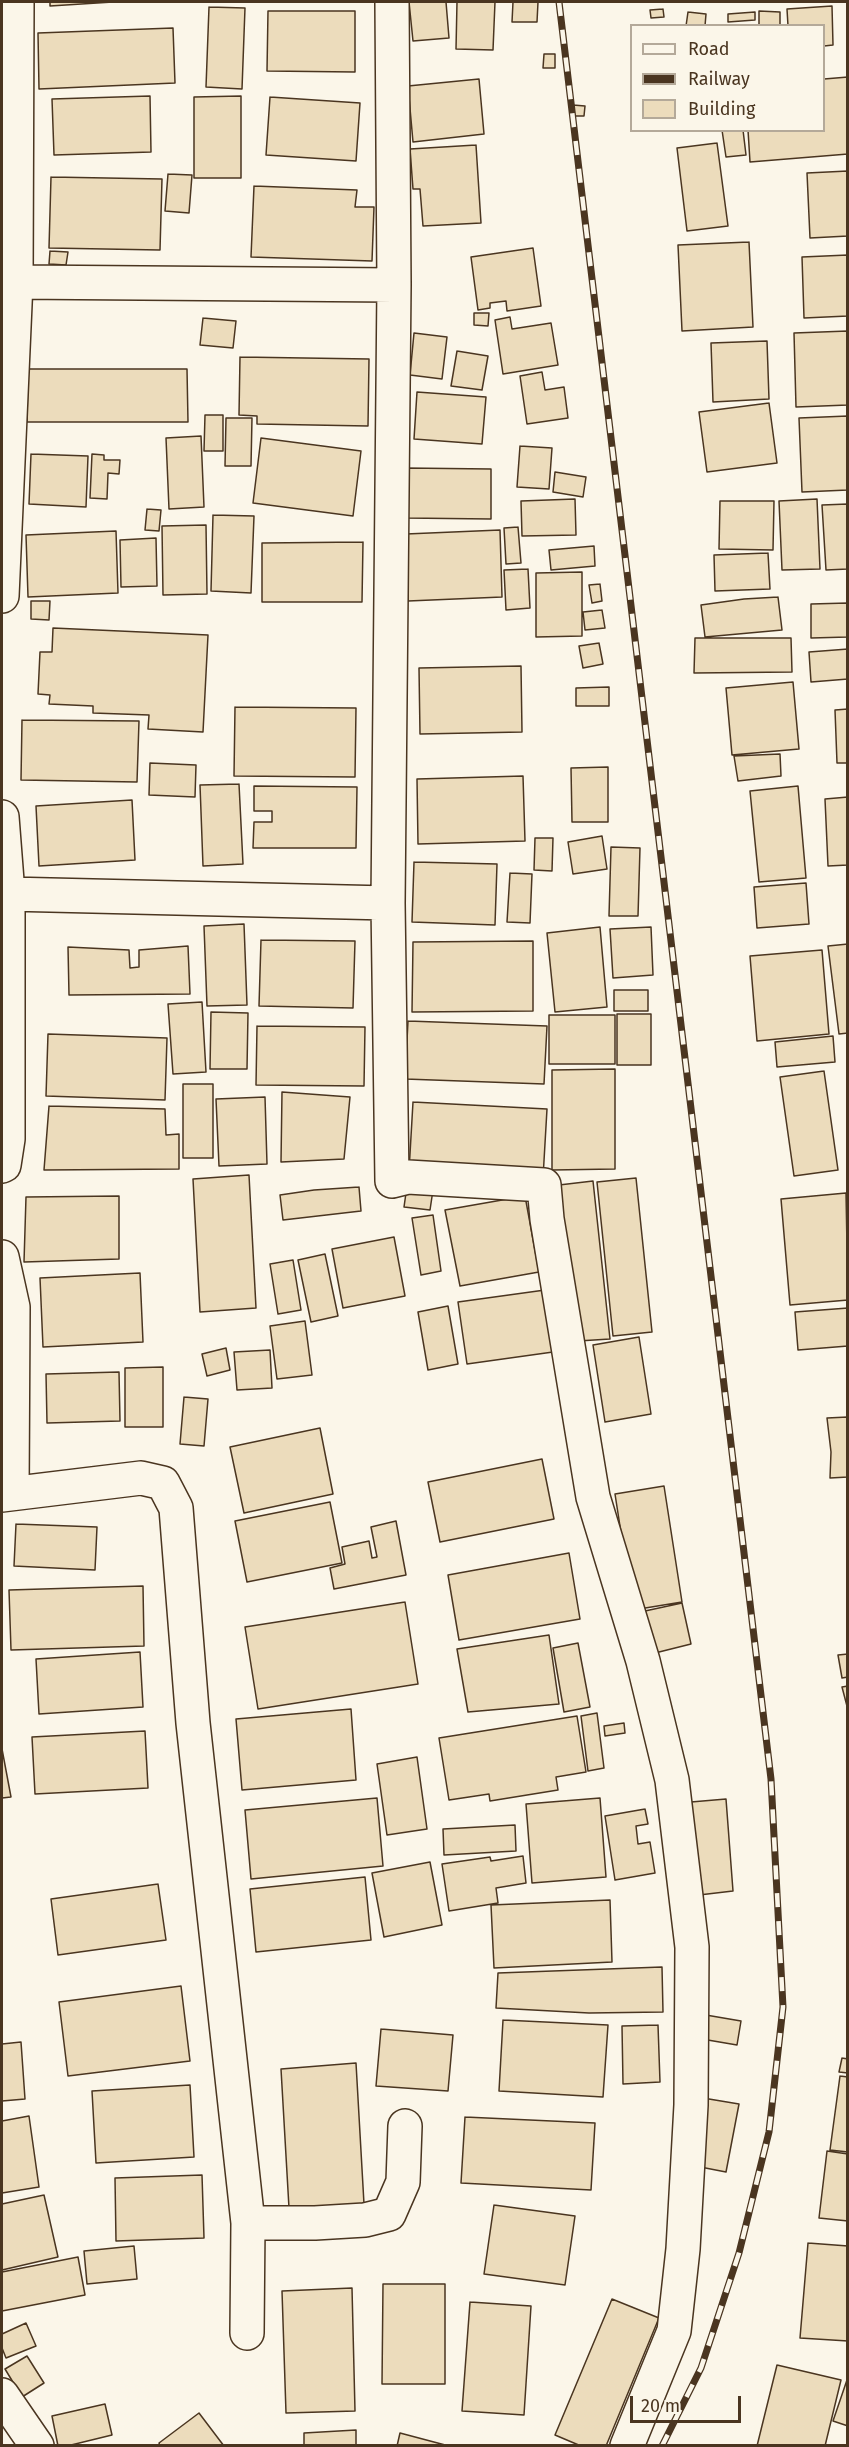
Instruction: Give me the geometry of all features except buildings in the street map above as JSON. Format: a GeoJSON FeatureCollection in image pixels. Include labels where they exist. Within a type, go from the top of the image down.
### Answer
{"type":"FeatureCollection","features":[{"type":"Feature","properties":{"kind":"street"},"geometry":{"type":"LineString","coordinates":[[2,596],[17,2]]}},
{"type":"Feature","properties":{"kind":"street"},"geometry":{"type":"LineString","coordinates":[[392,2],[394,285],[388,903],[392,1181],[408,1177],[544,1185],[547,1219],[593,1497],[643,1661],[672,1780],[692,1947],[691,2105],[683,2249],[674,2331],[627,2445]]}},
{"type":"Feature","properties":{"kind":"street"},"geometry":{"type":"LineString","coordinates":[[9,278],[394,285]]}},
{"type":"Feature","properties":{"kind":"street"},"geometry":{"type":"LineString","coordinates":[[2,817],[8,894],[8,1139],[2,1166]]}},
{"type":"Feature","properties":{"kind":"street"},"geometry":{"type":"LineString","coordinates":[[8,894],[388,903]]}},
{"type":"Feature","properties":{"kind":"street"},"geometry":{"type":"LineString","coordinates":[[2,1257],[13,1307],[7,1494],[141,1478],[163,1483],[176,1508],[192,1723],[248,2223],[247,2333]]}},
{"type":"Feature","properties":{"kind":"street"},"geometry":{"type":"LineString","coordinates":[[248,2223],[365,2220],[389,2214],[403,2182],[405,2127]]}},
{"type":"Feature","properties":{"kind":"street"},"geometry":{"type":"LineString","coordinates":[[2,2395],[37,2445]]}},
{"type":"Feature","properties":{"kind":"railway"},"geometry":{"type":"LineString","coordinates":[[559,2],[771,1779],[783,2007],[769,2132],[739,2253],[701,2368],[662,2446]]}}]}
